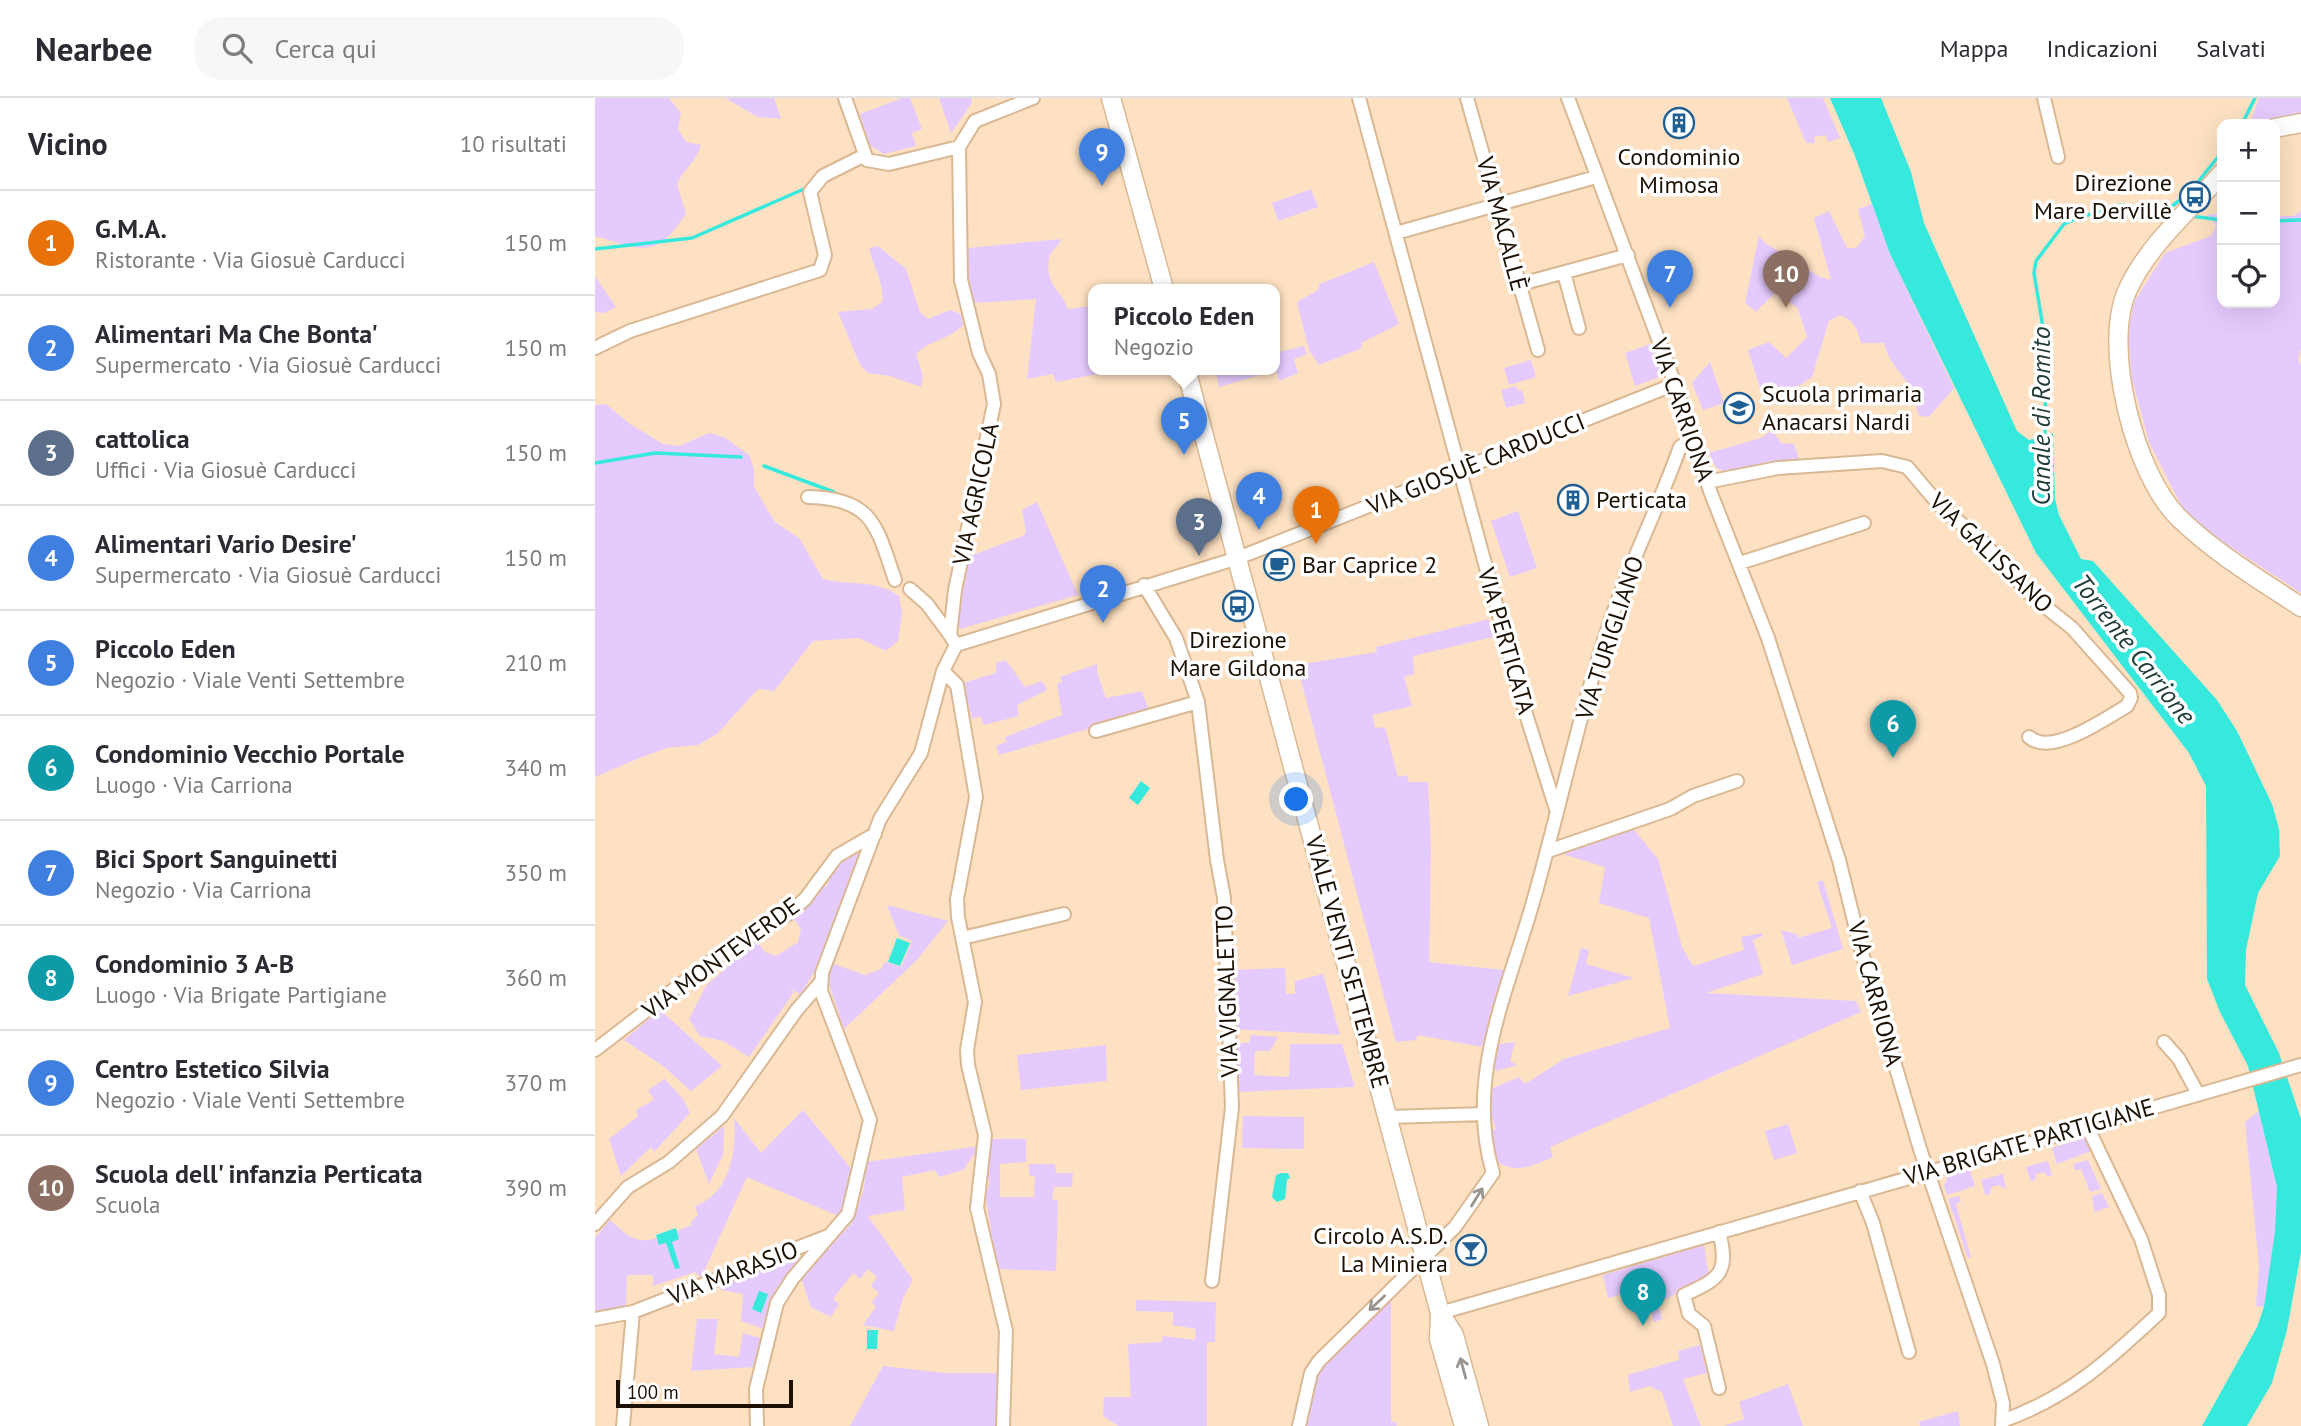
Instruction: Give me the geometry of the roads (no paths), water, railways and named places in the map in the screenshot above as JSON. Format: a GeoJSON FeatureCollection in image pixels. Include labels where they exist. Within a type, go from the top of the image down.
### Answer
{"type":"FeatureCollection","features":[{"type":"Feature","properties":{"kind":"main road"},"geometry":{"type":"LineString","coordinates":[[1111,98],[1163,284]]}},
{"type":"Feature","properties":{"kind":"main road"},"geometry":{"type":"LineString","coordinates":[[2280,127],[2301,123]]}},
{"type":"Feature","properties":{"kind":"main road"},"geometry":{"type":"LineString","coordinates":[[2217,179],[2149,256],[2128,288],[2118,329],[2121,382],[2135,438],[2158,489],[2178,518],[2201,538],[2301,607]]}},
{"type":"Feature","properties":{"kind":"main road","name":"VIALE VENTI SETTEMBRE"},"geometry":{"type":"LineString","coordinates":[[1188,375],[1389,1117],[1440,1313],[1439,1339],[1464,1426]]}},
{"type":"Feature","properties":{"kind":"main road","name":"VIALE VENTI SETTEMBRE"},"geometry":{"type":"LineString","coordinates":[[1440,1313],[1454,1335],[1479,1426]]}},
{"type":"Feature","properties":{"kind":"street"},"geometry":{"type":"LineString","coordinates":[[845,98],[870,163],[889,164],[959,147],[975,121],[1033,98]]}},
{"type":"Feature","properties":{"kind":"street","name":"VIA PERTICATA"},"geometry":{"type":"LineString","coordinates":[[1359,98],[1521,696],[1557,810]]}},
{"type":"Feature","properties":{"kind":"street","name":"VIA MACALLÈ"},"geometry":{"type":"LineString","coordinates":[[1467,98],[1517,285],[1538,350]]}},
{"type":"Feature","properties":{"kind":"street","name":"VIA CARRIONA"},"geometry":{"type":"LineString","coordinates":[[1568,98],[1675,384],[1707,482],[1768,638],[1839,860],[1862,953],[1927,1171],[1983,1328],[2003,1403],[2002,1423]]}},
{"type":"Feature","properties":{"kind":"street"},"geometry":{"type":"LineString","coordinates":[[2044,98],[2058,157]]}},
{"type":"Feature","properties":{"kind":"street","name":"VIA AGRICOLA"},"geometry":{"type":"LineString","coordinates":[[953,640],[955,590],[994,404],[989,374],[979,353],[961,280],[959,147]]}},
{"type":"Feature","properties":{"kind":"street"},"geometry":{"type":"LineString","coordinates":[[595,348],[606,340],[630,331],[820,270],[825,255],[810,192],[823,176],[865,155]]}},
{"type":"Feature","properties":{"kind":"street"},"geometry":{"type":"LineString","coordinates":[[1396,233],[1596,177]]}},
{"type":"Feature","properties":{"kind":"street"},"geometry":{"type":"LineString","coordinates":[[1517,285],[1628,255]]}},
{"type":"Feature","properties":{"kind":"street"},"geometry":{"type":"LineString","coordinates":[[1564,273],[1579,328]]}},
{"type":"Feature","properties":{"kind":"street","name":"VIA GIOSUÈ CARDUCCI"},"geometry":{"type":"LineString","coordinates":[[953,640],[1238,558],[1675,384]]}},
{"type":"Feature","properties":{"kind":"street","name":"VIA TURIGLIANO"},"geometry":{"type":"LineString","coordinates":[[1299,1426],[1311,1373],[1319,1361],[1467,1213],[1493,1173],[1488,1157],[1484,1114],[1484,1083],[1491,1037],[1548,851],[1593,676],[1626,579],[1680,447],[1694,438]]}},
{"type":"Feature","properties":{"kind":"street","name":"VIA GALISSANO"},"geometry":{"type":"LineString","coordinates":[[1707,482],[1778,468],[1882,461],[1907,467],[1941,507],[1980,539],[2032,596],[2073,628],[2130,694],[2127,706],[2069,737],[2049,745],[2035,742],[2029,737]]}},
{"type":"Feature","properties":{"kind":"street"},"geometry":{"type":"LineString","coordinates":[[808,497],[841,502],[873,522],[895,580]]}},
{"type":"Feature","properties":{"kind":"street"},"geometry":{"type":"LineString","coordinates":[[1740,563],[1864,523]]}},
{"type":"Feature","properties":{"kind":"street","name":"VIA VIGNALETTO"},"geometry":{"type":"LineString","coordinates":[[1144,585],[1182,649],[1198,702],[1224,898],[1226,1014],[1233,1101],[1212,1280]]}},
{"type":"Feature","properties":{"kind":"street"},"geometry":{"type":"LineString","coordinates":[[757,1426],[755,1389],[777,1304],[793,1278],[848,1214],[870,1120],[824,1000],[821,982],[822,973],[887,805],[921,753],[953,640],[927,604],[910,589]]}},
{"type":"Feature","properties":{"kind":"street"},"geometry":{"type":"LineString","coordinates":[[943,671],[957,685],[976,797],[957,900],[975,1002],[967,1050],[968,1065],[985,1135],[977,1208],[1006,1331],[1003,1426]]}},
{"type":"Feature","properties":{"kind":"street"},"geometry":{"type":"LineString","coordinates":[[1096,731],[1198,702]]}},
{"type":"Feature","properties":{"kind":"street"},"geometry":{"type":"LineString","coordinates":[[1548,851],[1670,809],[1693,796],[1737,780]]}},
{"type":"Feature","properties":{"kind":"street","name":"VIA MONTEVERDE"},"geometry":{"type":"LineString","coordinates":[[595,1050],[715,958],[760,933],[799,906],[837,856],[875,834]]}},
{"type":"Feature","properties":{"kind":"street"},"geometry":{"type":"LineString","coordinates":[[963,938],[1064,914]]}},
{"type":"Feature","properties":{"kind":"street"},"geometry":{"type":"LineString","coordinates":[[595,1224],[628,1187],[669,1162],[722,1116],[796,1011],[821,982]]}},
{"type":"Feature","properties":{"kind":"street"},"geometry":{"type":"LineString","coordinates":[[2164,1042],[2179,1059],[2197,1094]]}},
{"type":"Feature","properties":{"kind":"street","name":"VIA BRIGATE PARTIGIANE"},"geometry":{"type":"LineString","coordinates":[[1440,1313],[2301,1065]]}},
{"type":"Feature","properties":{"kind":"street"},"geometry":{"type":"LineString","coordinates":[[1389,1117],[1484,1114]]}},
{"type":"Feature","properties":{"kind":"street"},"geometry":{"type":"LineString","coordinates":[[2002,1423],[2077,1385],[2159,1314],[2159,1295],[2141,1239],[2087,1126]]}},
{"type":"Feature","properties":{"kind":"street"},"geometry":{"type":"LineString","coordinates":[[1860,1191],[1873,1223],[1909,1352]]}},
{"type":"Feature","properties":{"kind":"street"},"geometry":{"type":"LineString","coordinates":[[1719,1232],[1724,1264],[1720,1274],[1713,1282],[1684,1295],[1689,1314],[1704,1326],[1719,1388]]}},
{"type":"Feature","properties":{"kind":"street","name":"VIA MARASIO"},"geometry":{"type":"LineString","coordinates":[[595,1319],[633,1312],[832,1235]]}},
{"type":"Feature","properties":{"kind":"street"},"geometry":{"type":"LineString","coordinates":[[623,1426],[633,1312]]}},
{"type":"Feature","properties":{"kind":"water","name":"Torrente Carrione"},"geometry":{"type":"Polygon","coordinates":[[[1830,98],[1881,98],[1911,172],[1924,223],[2017,431],[2029,440],[2053,433],[2055,499],[2059,515],[2081,559],[2093,561],[2217,700],[2237,731],[2272,804],[2279,829],[2280,856],[2258,893],[2246,950],[2245,985],[2279,1053],[2301,1119],[2301,1252],[2287,1330],[2272,1383],[2247,1426],[2202,1426],[2257,1327],[2264,1307],[2275,1231],[2277,1187],[2248,1066],[2220,1012],[2207,979],[2206,786],[2189,753],[2036,553],[1890,254],[1855,156],[1830,98]]]}},
{"type":"Feature","properties":{"kind":"water"},"geometry":{"type":"Polygon","coordinates":[[[1141,781],[1150,788],[1138,805],[1129,798],[1141,781]]]}},
{"type":"Feature","properties":{"kind":"water"},"geometry":{"type":"Polygon","coordinates":[[[897,938],[910,943],[900,966],[888,962],[897,938]]]}},
{"type":"Feature","properties":{"kind":"water"},"geometry":{"type":"Polygon","coordinates":[[[1288,1173],[1290,1178],[1287,1180],[1285,1199],[1277,1202],[1272,1197],[1276,1175],[1288,1173]]]}},
{"type":"Feature","properties":{"kind":"water"},"geometry":{"type":"Polygon","coordinates":[[[676,1228],[679,1239],[672,1242],[680,1268],[675,1269],[666,1243],[659,1245],[656,1235],[676,1228]]]}},
{"type":"Feature","properties":{"kind":"water"},"geometry":{"type":"Polygon","coordinates":[[[759,1291],[768,1294],[761,1313],[752,1309],[759,1291]]]}},
{"type":"Feature","properties":{"kind":"water"},"geometry":{"type":"Polygon","coordinates":[[[867,1330],[878,1330],[877,1349],[867,1349],[867,1330]]]}},
{"type":"Feature","properties":{"kind":"waterway"},"geometry":{"type":"LineString","coordinates":[[2244,119],[2255,98]]}},
{"type":"Feature","properties":{"kind":"waterway"},"geometry":{"type":"LineString","coordinates":[[2167,210],[2189,193],[2217,158]]}},
{"type":"Feature","properties":{"kind":"waterway"},"geometry":{"type":"LineString","coordinates":[[595,249],[692,238],[804,189]]}},
{"type":"Feature","properties":{"kind":"waterway","name":"Canale di Romito"},"geometry":{"type":"LineString","coordinates":[[2045,440],[2046,346],[2034,273],[2036,261],[2064,224],[2078,218],[2121,205],[2175,212]]}},
{"type":"Feature","properties":{"kind":"waterway","name":"Canale di Romito"},"geometry":{"type":"LineString","coordinates":[[2190,216],[2217,219]]}},
{"type":"Feature","properties":{"kind":"waterway","name":"Canale di Romito"},"geometry":{"type":"LineString","coordinates":[[2280,221],[2301,220]]}},
{"type":"Feature","properties":{"kind":"waterway"},"geometry":{"type":"LineString","coordinates":[[595,463],[655,453],[741,457]]}},
{"type":"Feature","properties":{"kind":"waterway"},"geometry":{"type":"LineString","coordinates":[[764,466],[834,492]]}},
{"type":"Feature","properties":{"kind":"place","name":"Condominio Mimosa"},"geometry":{"type":"Point","coordinates":[1679,123]}},
{"type":"Feature","properties":{"kind":"place","name":"Centro Estetico Silvia"},"geometry":{"type":"Point","coordinates":[1102,186]}},
{"type":"Feature","properties":{"kind":"place","name":"Direzione Mare Dervillè"},"geometry":{"type":"Point","coordinates":[2195,197]}},
{"type":"Feature","properties":{"kind":"place","name":"Bici Sport Sanguinetti"},"geometry":{"type":"Point","coordinates":[1670,308]}},
{"type":"Feature","properties":{"kind":"place","name":"Scuola dell' infanzia Perticata"},"geometry":{"type":"Point","coordinates":[1786,308]}},
{"type":"Feature","properties":{"kind":"place","name":"Scuola primaria Anacarsi Nardi"},"geometry":{"type":"Point","coordinates":[1739,408]}},
{"type":"Feature","properties":{"kind":"place","name":"Piccolo Eden"},"geometry":{"type":"Point","coordinates":[1184,455]}},
{"type":"Feature","properties":{"kind":"place","name":"Perticata"},"geometry":{"type":"Point","coordinates":[1573,500]}},
{"type":"Feature","properties":{"kind":"place","name":"Alimentari Vario Desire'"},"geometry":{"type":"Point","coordinates":[1259,530]}},
{"type":"Feature","properties":{"kind":"place","name":"G.M.A."},"geometry":{"type":"Point","coordinates":[1316,544]}},
{"type":"Feature","properties":{"kind":"place","name":"cattolica"},"geometry":{"type":"Point","coordinates":[1199,556]}},
{"type":"Feature","properties":{"kind":"place","name":"Bar Caprice 2"},"geometry":{"type":"Point","coordinates":[1279,565]}},
{"type":"Feature","properties":{"kind":"place","name":"Direzione Mare Gildona"},"geometry":{"type":"Point","coordinates":[1238,606]}},
{"type":"Feature","properties":{"kind":"place","name":"Alimentari Ma Che Bonta'"},"geometry":{"type":"Point","coordinates":[1103,623]}},
{"type":"Feature","properties":{"kind":"place","name":"Condominio Vecchio Portale"},"geometry":{"type":"Point","coordinates":[1893,758]}},
{"type":"Feature","properties":{"kind":"place","name":"Circolo A.S.D. La Miniera"},"geometry":{"type":"Point","coordinates":[1471,1250]}},
{"type":"Feature","properties":{"kind":"place","name":"Condominio 3 A-B"},"geometry":{"type":"Point","coordinates":[1643,1326]}}]}
